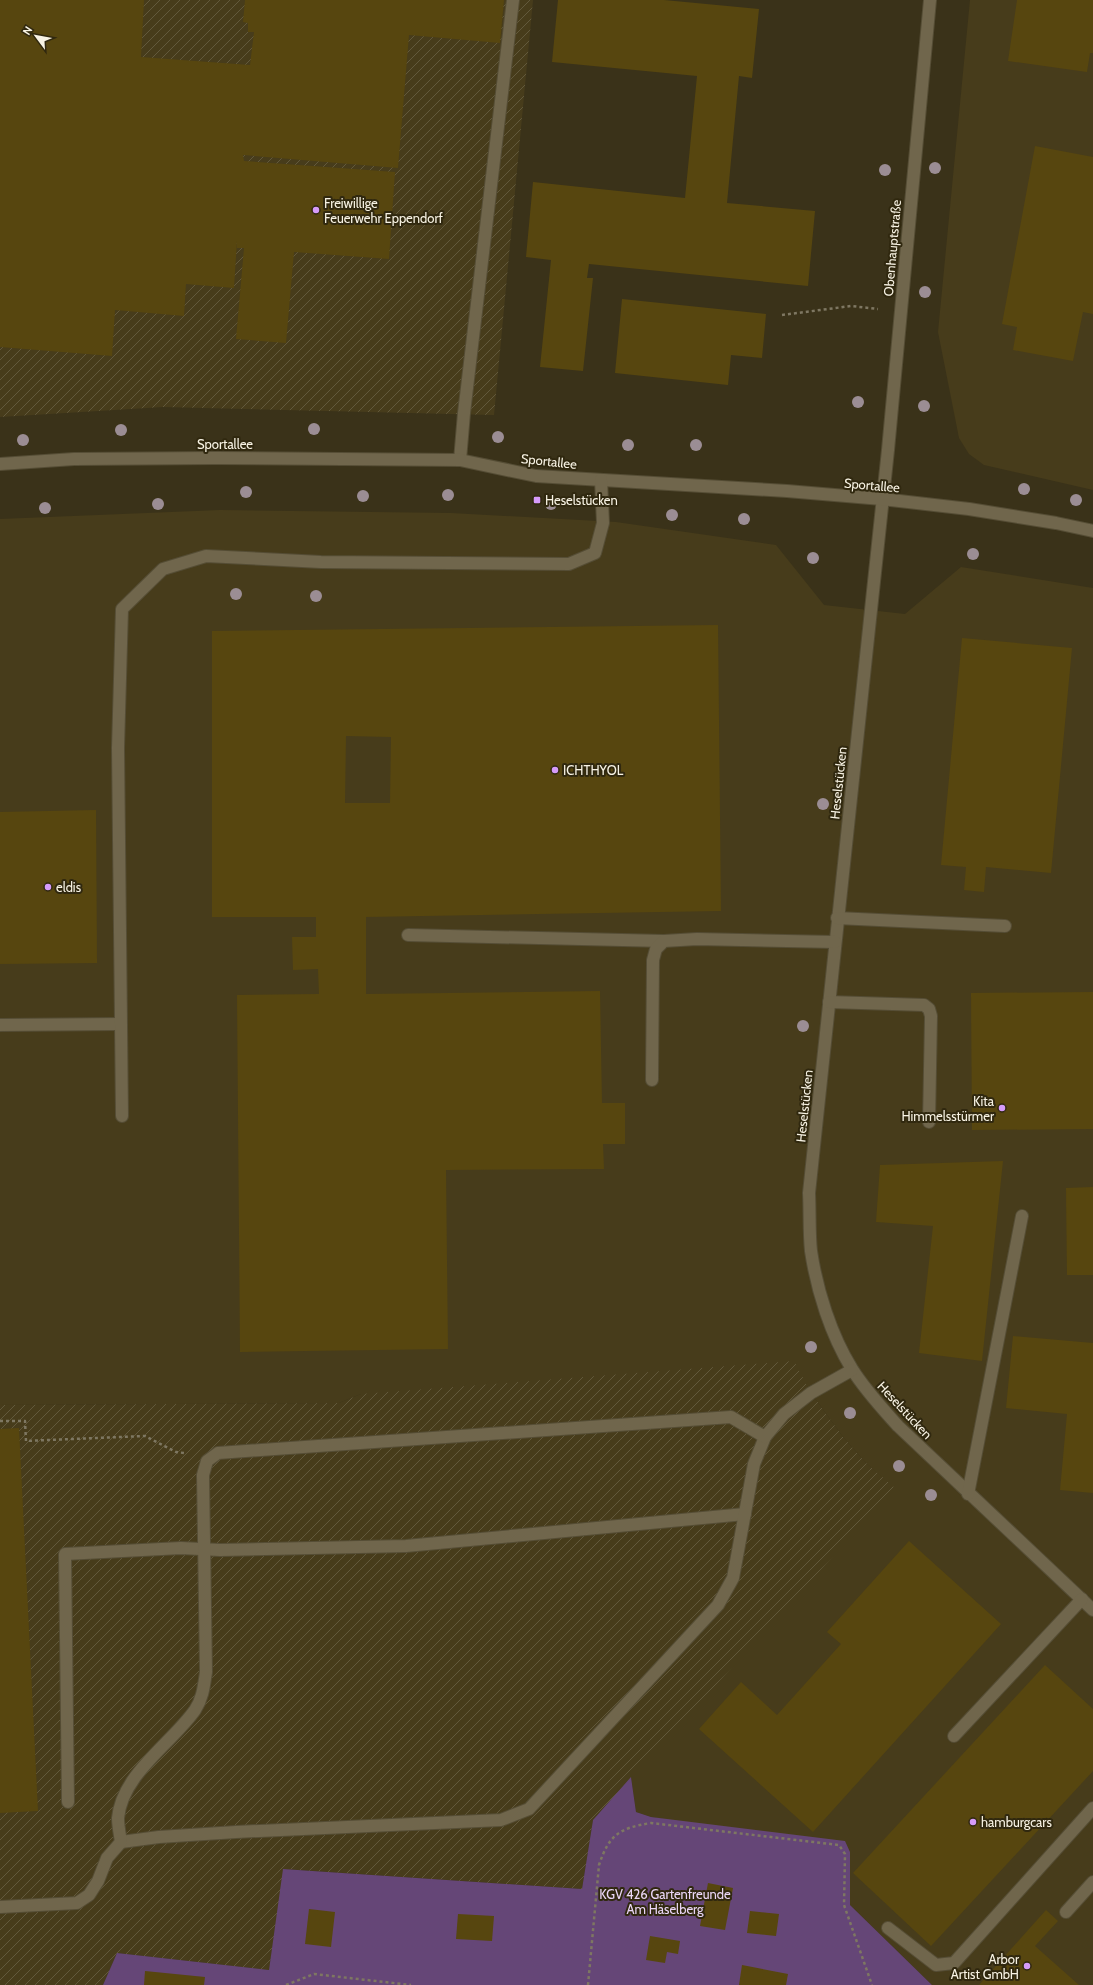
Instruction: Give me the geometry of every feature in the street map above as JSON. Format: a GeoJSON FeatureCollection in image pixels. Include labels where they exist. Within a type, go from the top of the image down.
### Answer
{"type":"FeatureCollection","features":[{"type":"Feature","properties":{"kind":"street"},"geometry":{"type":"LineString","coordinates":[[460,460],[464,405],[513,0]]}},
{"type":"Feature","properties":{"kind":"street","name":"Obenhauptstraße"},"geometry":{"type":"LineString","coordinates":[[882,499],[930,0]]}},
{"type":"Feature","properties":{"kind":"street","name":"Sportallee"},"geometry":{"type":"LineString","coordinates":[[0,464],[74,459],[215,458],[460,460],[536,476],[787,491],[882,499],[969,509],[1056,523],[1093,531]]}},
{"type":"Feature","properties":{"kind":"street"},"geometry":{"type":"LineString","coordinates":[[122,1116],[118,748],[122,610],[163,569],[206,556],[321,562],[568,564],[596,553],[603,523],[601,480]]}},
{"type":"Feature","properties":{"kind":"street","name":"Heselstücken"},"geometry":{"type":"LineString","coordinates":[[882,499],[874,588],[837,918],[809,1193],[811,1251],[823,1302],[839,1346],[852,1370],[869,1393],[898,1426],[968,1494],[1093,1610]]}},
{"type":"Feature","properties":{"kind":"street"},"geometry":{"type":"LineString","coordinates":[[837,918],[1005,926]]}},
{"type":"Feature","properties":{"kind":"street"},"geometry":{"type":"LineString","coordinates":[[408,935],[664,941],[697,938],[835,942]]}},
{"type":"Feature","properties":{"kind":"street"},"geometry":{"type":"LineString","coordinates":[[652,1080],[653,960],[656,949],[664,941]]}},
{"type":"Feature","properties":{"kind":"street"},"geometry":{"type":"LineString","coordinates":[[829,1002],[924,1005],[929,1009],[931,1016],[929,1122]]}},
{"type":"Feature","properties":{"kind":"street"},"geometry":{"type":"LineString","coordinates":[[0,1025],[120,1024]]}},
{"type":"Feature","properties":{"kind":"street"},"geometry":{"type":"LineString","coordinates":[[968,1494],[1022,1216]]}},
{"type":"Feature","properties":{"kind":"street"},"geometry":{"type":"LineString","coordinates":[[0,1907],[77,1903],[89,1895],[98,1882],[107,1858],[121,1842],[159,1837],[236,1832],[501,1820],[529,1809],[718,1605],[733,1578],[754,1464],[765,1437],[784,1414],[800,1401],[811,1393],[852,1370]]}},
{"type":"Feature","properties":{"kind":"street"},"geometry":{"type":"LineString","coordinates":[[121,1842],[118,1818],[126,1795],[140,1771],[196,1709],[204,1691],[206,1672],[203,1475],[207,1461],[218,1453],[731,1417],[765,1437]]}},
{"type":"Feature","properties":{"kind":"street"},"geometry":{"type":"LineString","coordinates":[[68,1802],[66,1554],[181,1548],[406,1546],[745,1514]]}},
{"type":"Feature","properties":{"kind":"street"},"geometry":{"type":"LineString","coordinates":[[954,1736],[1082,1599]]}},
{"type":"Feature","properties":{"kind":"street"},"geometry":{"type":"LineString","coordinates":[[888,1928],[936,1966],[954,1963],[1093,1808]]}},
{"type":"Feature","properties":{"kind":"street"},"geometry":{"type":"LineString","coordinates":[[1066,1912],[1093,1882]]}},
{"type":"Feature","properties":{"kind":"path"},"geometry":{"type":"LineString","coordinates":[[782,315],[851,306],[901,312]]}},
{"type":"Feature","properties":{"kind":"path"},"geometry":{"type":"LineString","coordinates":[[0,1421],[25,1421],[26,1441],[145,1436],[176,1452],[187,1453],[207,1461]]}},
{"type":"Feature","properties":{"kind":"path"},"geometry":{"type":"LineString","coordinates":[[588,1985],[599,1865],[605,1846],[616,1834],[632,1826],[651,1822],[839,1845],[845,1854],[844,1905],[872,1985]]}},
{"type":"Feature","properties":{"kind":"path"},"geometry":{"type":"LineString","coordinates":[[286,1985],[314,1974],[411,1985]]}},
{"type":"Feature","properties":{"kind":"shaded area"},"geometry":{"type":"Polygon","coordinates":[[[0,0],[533,0],[494,415],[163,407],[0,417],[0,0]]]}},
{"type":"Feature","properties":{"kind":"shaded area"},"geometry":{"type":"Polygon","coordinates":[[[970,0],[1093,0],[1093,490],[984,465],[969,454],[959,438],[938,332],[970,0]]]}},
{"type":"Feature","properties":{"kind":"shaded area"},"geometry":{"type":"Polygon","coordinates":[[[220,510],[451,513],[616,522],[776,545],[824,605],[905,614],[961,567],[1093,588],[1093,1985],[932,1985],[850,1905],[850,1852],[651,1817],[636,1812],[631,1777],[894,1488],[866,1463],[843,1437],[811,1393],[361,1394],[339,1403],[0,1405],[0,519],[220,510]]]}},
{"type":"Feature","properties":{"kind":"shaded area"},"geometry":{"type":"Polygon","coordinates":[[[794,1361],[811,1393],[843,1437],[866,1463],[895,1488],[593,1820],[582,1889],[284,1869],[269,1970],[117,1953],[103,1985],[0,1985],[0,1405],[339,1403],[361,1394],[794,1361]]]}},
{"type":"Feature","properties":{"kind":"green space","name":"KGV 426 Gartenfreunde Am Häselberg"},"geometry":{"type":"Polygon","coordinates":[[[631,1777],[636,1812],[651,1817],[845,1841],[850,1852],[850,1905],[932,1985],[103,1985],[117,1953],[269,1970],[283,1869],[582,1889],[593,1820],[631,1777]]]}},
{"type":"Feature","properties":{"kind":"building"},"geometry":{"type":"Polygon","coordinates":[[[0,0],[144,0],[141,57],[250,65],[254,32],[248,32],[248,23],[243,22],[245,0],[504,0],[500,43],[409,35],[398,168],[243,155],[244,161],[395,172],[389,259],[294,252],[286,343],[236,339],[244,248],[237,248],[237,241],[234,288],[186,284],[184,316],[115,310],[112,356],[0,347],[0,0]]]}},
{"type":"Feature","properties":{"kind":"building"},"geometry":{"type":"Polygon","coordinates":[[[558,0],[664,0],[759,9],[752,78],[739,76],[727,203],[815,211],[808,286],[589,264],[587,278],[593,278],[583,371],[540,367],[551,260],[526,257],[533,182],[685,198],[697,76],[552,62],[558,0]]]}},
{"type":"Feature","properties":{"kind":"building"},"geometry":{"type":"Polygon","coordinates":[[[1017,0],[1093,0],[1093,53],[1090,53],[1087,72],[1008,61],[1017,0]]]}},
{"type":"Feature","properties":{"kind":"building"},"geometry":{"type":"Polygon","coordinates":[[[1035,146],[1093,157],[1093,314],[1083,312],[1073,361],[1013,350],[1017,327],[1002,324],[1035,146]]]}},
{"type":"Feature","properties":{"kind":"building"},"geometry":{"type":"Polygon","coordinates":[[[622,299],[766,314],[762,358],[731,355],[728,385],[615,373],[622,299]]]}},
{"type":"Feature","properties":{"kind":"building"},"geometry":{"type":"Polygon","coordinates":[[[718,625],[721,911],[366,917],[366,994],[600,991],[602,1103],[625,1103],[625,1144],[603,1144],[604,1169],[446,1170],[448,1349],[240,1352],[237,995],[319,994],[318,969],[293,970],[292,937],[316,937],[316,917],[212,917],[212,631],[718,625]],[[346,736],[345,803],[390,803],[391,737],[346,736]]]}},
{"type":"Feature","properties":{"kind":"building"},"geometry":{"type":"Polygon","coordinates":[[[962,638],[1072,648],[1051,873],[986,867],[984,892],[964,890],[966,867],[941,865],[962,638]]]}},
{"type":"Feature","properties":{"kind":"building","name":"eldis"},"geometry":{"type":"Polygon","coordinates":[[[96,810],[97,963],[0,964],[0,812],[96,810]]]}},
{"type":"Feature","properties":{"kind":"building"},"geometry":{"type":"Polygon","coordinates":[[[1093,992],[1093,1129],[972,1130],[971,993],[1093,992]]]}},
{"type":"Feature","properties":{"kind":"building"},"geometry":{"type":"Polygon","coordinates":[[[1003,1161],[982,1361],[919,1353],[933,1226],[876,1222],[880,1165],[1003,1161]]]}},
{"type":"Feature","properties":{"kind":"building"},"geometry":{"type":"Polygon","coordinates":[[[1093,1187],[1093,1275],[1067,1275],[1066,1188],[1093,1187]]]}},
{"type":"Feature","properties":{"kind":"building"},"geometry":{"type":"Polygon","coordinates":[[[1013,1336],[1093,1343],[1093,1493],[1060,1490],[1067,1414],[1006,1408],[1013,1336]]]}},
{"type":"Feature","properties":{"kind":"building"},"geometry":{"type":"Polygon","coordinates":[[[19,1428],[38,1811],[0,1813],[0,1429],[19,1428]]]}},
{"type":"Feature","properties":{"kind":"building"},"geometry":{"type":"Polygon","coordinates":[[[909,1541],[1001,1624],[813,1832],[699,1729],[741,1682],[777,1715],[841,1644],[827,1632],[909,1541]]]}},
{"type":"Feature","properties":{"kind":"building","name":"hamburgcars"},"geometry":{"type":"Polygon","coordinates":[[[1045,1665],[1093,1709],[1093,1771],[931,1946],[853,1873],[1045,1665]]]}},
{"type":"Feature","properties":{"kind":"building"},"geometry":{"type":"Polygon","coordinates":[[[708,1883],[733,1888],[725,1930],[700,1926],[708,1883]]]}},
{"type":"Feature","properties":{"kind":"building"},"geometry":{"type":"Polygon","coordinates":[[[309,1909],[335,1912],[331,1947],[305,1944],[309,1909]]]}},
{"type":"Feature","properties":{"kind":"building","name":"Arbor Artist GmbH"},"geometry":{"type":"Polygon","coordinates":[[[1046,1910],[1058,1921],[1035,1946],[1079,1985],[979,1985],[1046,1910]]]}},
{"type":"Feature","properties":{"kind":"building"},"geometry":{"type":"Polygon","coordinates":[[[750,1911],[779,1914],[776,1936],[747,1933],[750,1911]]]}},
{"type":"Feature","properties":{"kind":"building"},"geometry":{"type":"Polygon","coordinates":[[[458,1914],[494,1916],[492,1941],[456,1939],[458,1914]]]}},
{"type":"Feature","properties":{"kind":"building"},"geometry":{"type":"Polygon","coordinates":[[[650,1936],[680,1941],[678,1954],[667,1952],[665,1963],[646,1960],[650,1936]]]}},
{"type":"Feature","properties":{"kind":"building"},"geometry":{"type":"Polygon","coordinates":[[[742,1965],[788,1974],[786,1985],[739,1985],[742,1965]]]}},
{"type":"Feature","properties":{"kind":"building"},"geometry":{"type":"Polygon","coordinates":[[[145,1971],[205,1977],[204,1985],[144,1985],[145,1971]]]}},
{"type":"Feature","properties":{"kind":"place","name":"Freiwillige Feuerwehr Eppendorf"},"geometry":{"type":"Point","coordinates":[316,210]}},
{"type":"Feature","properties":{"kind":"place","name":"Heselstücken"},"geometry":{"type":"Point","coordinates":[537,500]}},
{"type":"Feature","properties":{"kind":"place","name":"ICHTHYOL"},"geometry":{"type":"Point","coordinates":[555,770]}},
{"type":"Feature","properties":{"kind":"place","name":"eldis"},"geometry":{"type":"Point","coordinates":[48,887]}},
{"type":"Feature","properties":{"kind":"place","name":"Kita Himmelsstürmer"},"geometry":{"type":"Point","coordinates":[1002,1108]}},
{"type":"Feature","properties":{"kind":"place","name":"hamburgcars"},"geometry":{"type":"Point","coordinates":[973,1822]}},
{"type":"Feature","properties":{"kind":"place","name":"Arbor Artist GmbH"},"geometry":{"type":"Point","coordinates":[1027,1966]}}]}
